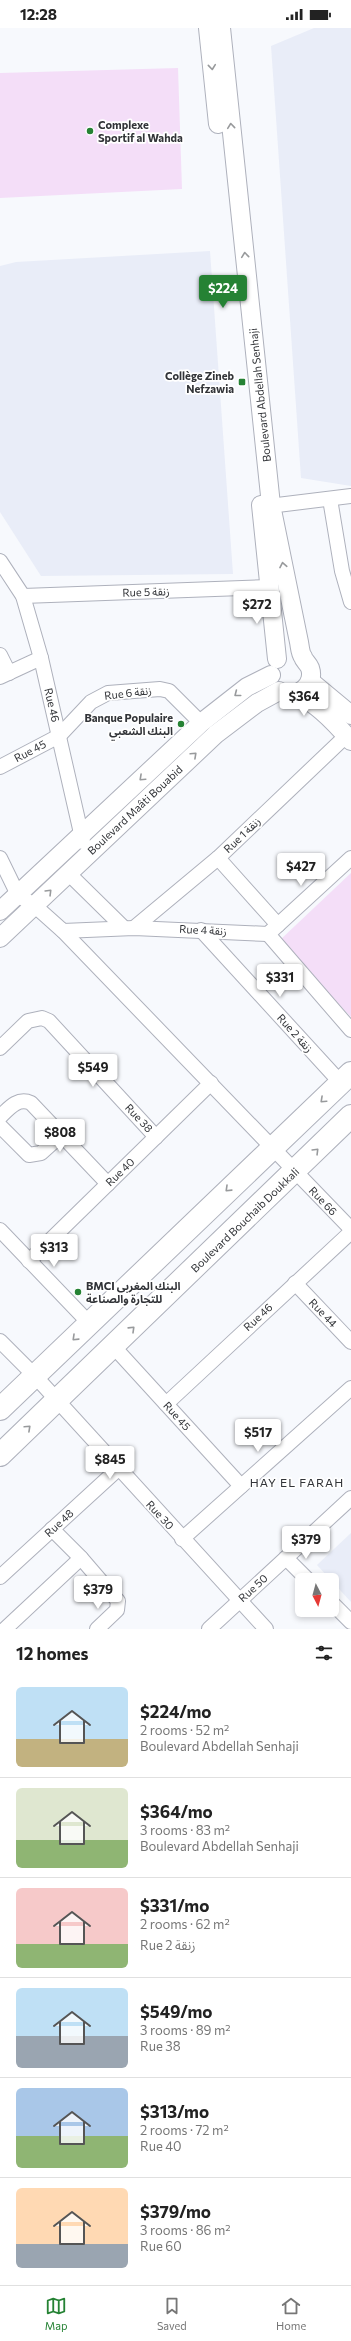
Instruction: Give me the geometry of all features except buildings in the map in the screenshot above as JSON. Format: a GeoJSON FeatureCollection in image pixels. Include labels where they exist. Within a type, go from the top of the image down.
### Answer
{"type":"FeatureCollection","features":[{"type":"Feature","properties":{"kind":"main road"},"geometry":{"type":"LineString","coordinates":[[0,1409],[346,1078]]}},
{"type":"Feature","properties":{"kind":"main road","name":"Boulevard Bouchaib Doukkali"},"geometry":{"type":"LineString","coordinates":[[0,1455],[114,1347],[351,1116]]}},
{"type":"Feature","properties":{"kind":"street","name":"Boulevard Abdellah Senhaji"},"geometry":{"type":"LineString","coordinates":[[208,28],[266,506],[303,658],[310,668],[310,681]]}},
{"type":"Feature","properties":{"kind":"street","name":"Boulevard Abdellah Senhaji"},"geometry":{"type":"LineString","coordinates":[[221,28],[266,506],[274,667],[273,684],[287,692]]}},
{"type":"Feature","properties":{"kind":"street"},"geometry":{"type":"LineString","coordinates":[[266,506],[351,496]]}},
{"type":"Feature","properties":{"kind":"street"},"geometry":{"type":"LineString","coordinates":[[330,499],[342,571],[351,602]]}},
{"type":"Feature","properties":{"kind":"street","name":"Rue 46"},"geometry":{"type":"LineString","coordinates":[[0,561],[23,596],[41,658],[86,856]]}},
{"type":"Feature","properties":{"kind":"street","name":"Rue 5 زنقة"},"geometry":{"type":"LineString","coordinates":[[23,596],[269,587]]}},
{"type":"Feature","properties":{"kind":"street","name":"Boulevard Maâti Bouabid"},"geometry":{"type":"LineString","coordinates":[[0,911],[201,723],[274,667],[288,654],[303,658]]}},
{"type":"Feature","properties":{"kind":"street"},"geometry":{"type":"LineString","coordinates":[[0,655],[4,675],[41,658]]}},
{"type":"Feature","properties":{"kind":"street"},"geometry":{"type":"LineString","coordinates":[[310,681],[351,714]]}},
{"type":"Feature","properties":{"kind":"street","name":"Boulevard Maâti Bouabid"},"geometry":{"type":"LineString","coordinates":[[0,938],[216,734],[251,707],[287,692],[304,690],[310,681]]}},
{"type":"Feature","properties":{"kind":"street","name":"Rue 6 زنقة"},"geometry":{"type":"LineString","coordinates":[[59,736],[91,702],[108,694],[160,689],[169,692],[201,723]]}},
{"type":"Feature","properties":{"kind":"street"},"geometry":{"type":"LineString","coordinates":[[287,692],[307,700],[348,738]]}},
{"type":"Feature","properties":{"kind":"street","name":"Rue 45"},"geometry":{"type":"LineString","coordinates":[[0,767],[59,736]]}},
{"type":"Feature","properties":{"kind":"street","name":"Rue 1 زنقة"},"geometry":{"type":"LineString","coordinates":[[129,928],[218,858],[348,738]]}},
{"type":"Feature","properties":{"kind":"street"},"geometry":{"type":"LineString","coordinates":[[0,858],[18,895],[35,906],[63,931]]}},
{"type":"Feature","properties":{"kind":"street"},"geometry":{"type":"LineString","coordinates":[[218,858],[278,925]]}},
{"type":"Feature","properties":{"kind":"street"},"geometry":{"type":"LineString","coordinates":[[351,858],[268,934],[351,1030]]}},
{"type":"Feature","properties":{"kind":"street"},"geometry":{"type":"LineString","coordinates":[[68,873],[129,928]]}},
{"type":"Feature","properties":{"kind":"street","name":"Rue 4 زنقة"},"geometry":{"type":"LineString","coordinates":[[63,931],[129,928],[268,934]]}},
{"type":"Feature","properties":{"kind":"street","name":"Rue 2 زنقة"},"geometry":{"type":"LineString","coordinates":[[201,930],[346,1078]]}},
{"type":"Feature","properties":{"kind":"street","name":"Rue 66"},"geometry":{"type":"LineString","coordinates":[[63,931],[211,1083],[351,1231]]}},
{"type":"Feature","properties":{"kind":"street","name":"Rue 38"},"geometry":{"type":"LineString","coordinates":[[0,1048],[28,1021],[42,1018],[49,1021],[156,1136]]}},
{"type":"Feature","properties":{"kind":"street","name":"Rue 40"},"geometry":{"type":"LineString","coordinates":[[29,1261],[211,1083]]}},
{"type":"Feature","properties":{"kind":"street"},"geometry":{"type":"LineString","coordinates":[[0,1117],[15,1103],[26,1101],[31,1103],[108,1184]]}},
{"type":"Feature","properties":{"kind":"street"},"geometry":{"type":"LineString","coordinates":[[0,1126],[29,1155],[41,1153],[61,1135]]}},
{"type":"Feature","properties":{"kind":"street"},"geometry":{"type":"LineString","coordinates":[[0,1230],[90,1324]]}},
{"type":"Feature","properties":{"kind":"street","name":"Rue 46"},"geometry":{"type":"LineString","coordinates":[[166,1404],[351,1231]]}},
{"type":"Feature","properties":{"kind":"street","name":"Rue 44"},"geometry":{"type":"LineString","coordinates":[[295,1283],[351,1342]]}},
{"type":"Feature","properties":{"kind":"street","name":"Rue 30"},"geometry":{"type":"LineString","coordinates":[[0,1341],[35,1376],[118,1469],[266,1629]]}},
{"type":"Feature","properties":{"kind":"street","name":"Rue 45"},"geometry":{"type":"LineString","coordinates":[[114,1347],[240,1486]]}},
{"type":"Feature","properties":{"kind":"street"},"geometry":{"type":"LineString","coordinates":[[182,1538],[351,1388]]}},
{"type":"Feature","properties":{"kind":"street","name":"Rue 48"},"geometry":{"type":"LineString","coordinates":[[0,1578],[118,1469]]}},
{"type":"Feature","properties":{"kind":"street","name":"Rue 50"},"geometry":{"type":"LineString","coordinates":[[209,1629],[351,1498]]}},
{"type":"Feature","properties":{"kind":"street"},"geometry":{"type":"LineString","coordinates":[[52,1529],[81,1558],[115,1596],[119,1605],[97,1629]]}},
{"type":"Feature","properties":{"kind":"street"},"geometry":{"type":"LineString","coordinates":[[5,1629],[81,1558]]}},
{"type":"Feature","properties":{"kind":"street"},"geometry":{"type":"LineString","coordinates":[[286,1558],[301,1573]]}},
{"type":"Feature","properties":{"kind":"street"},"geometry":{"type":"LineString","coordinates":[[339,1610],[351,1622]]}},
{"type":"Feature","properties":{"kind":"shaded area"},"geometry":{"type":"Polygon","coordinates":[[[314,28],[351,28],[351,486],[301,478],[271,46],[314,28]]]}},
{"type":"Feature","properties":{"kind":"shaded area","name":"Complexe Sportif al Wahda"},"geometry":{"type":"Polygon","coordinates":[[[178,68],[182,189],[0,198],[0,73],[178,68]]]}},
{"type":"Feature","properties":{"kind":"shaded area"},"geometry":{"type":"Polygon","coordinates":[[[210,251],[233,574],[41,576],[0,512],[0,266],[16,262],[210,251]]]}},
{"type":"Feature","properties":{"kind":"shaded area"},"geometry":{"type":"Polygon","coordinates":[[[351,873],[351,1017],[279,941],[351,873]]]}},
{"type":"Feature","properties":{"kind":"shaded area"},"geometry":{"type":"Polygon","coordinates":[[[351,1533],[351,1602],[339,1589],[339,1573],[324,1573],[317,1565],[351,1533]]]}},
{"type":"Feature","properties":{"kind":"place","name":"Complexe Sportif al Wahda"},"geometry":{"type":"Point","coordinates":[90,131]}},
{"type":"Feature","properties":{"kind":"place","name":"Collège Zineb Nefzawia"},"geometry":{"type":"Point","coordinates":[242,382]}},
{"type":"Feature","properties":{"kind":"place","name":"Banque Populaire البنك الشعبي"},"geometry":{"type":"Point","coordinates":[181,724]}},
{"type":"Feature","properties":{"kind":"place","name":"BMCI البنك المغربي للتجارة والصناعة"},"geometry":{"type":"Point","coordinates":[78,1292]}},
{"type":"Feature","properties":{"kind":"district","name":"HAY EL FARAH"},"geometry":{"type":"Point","coordinates":[297,1483]}}]}
